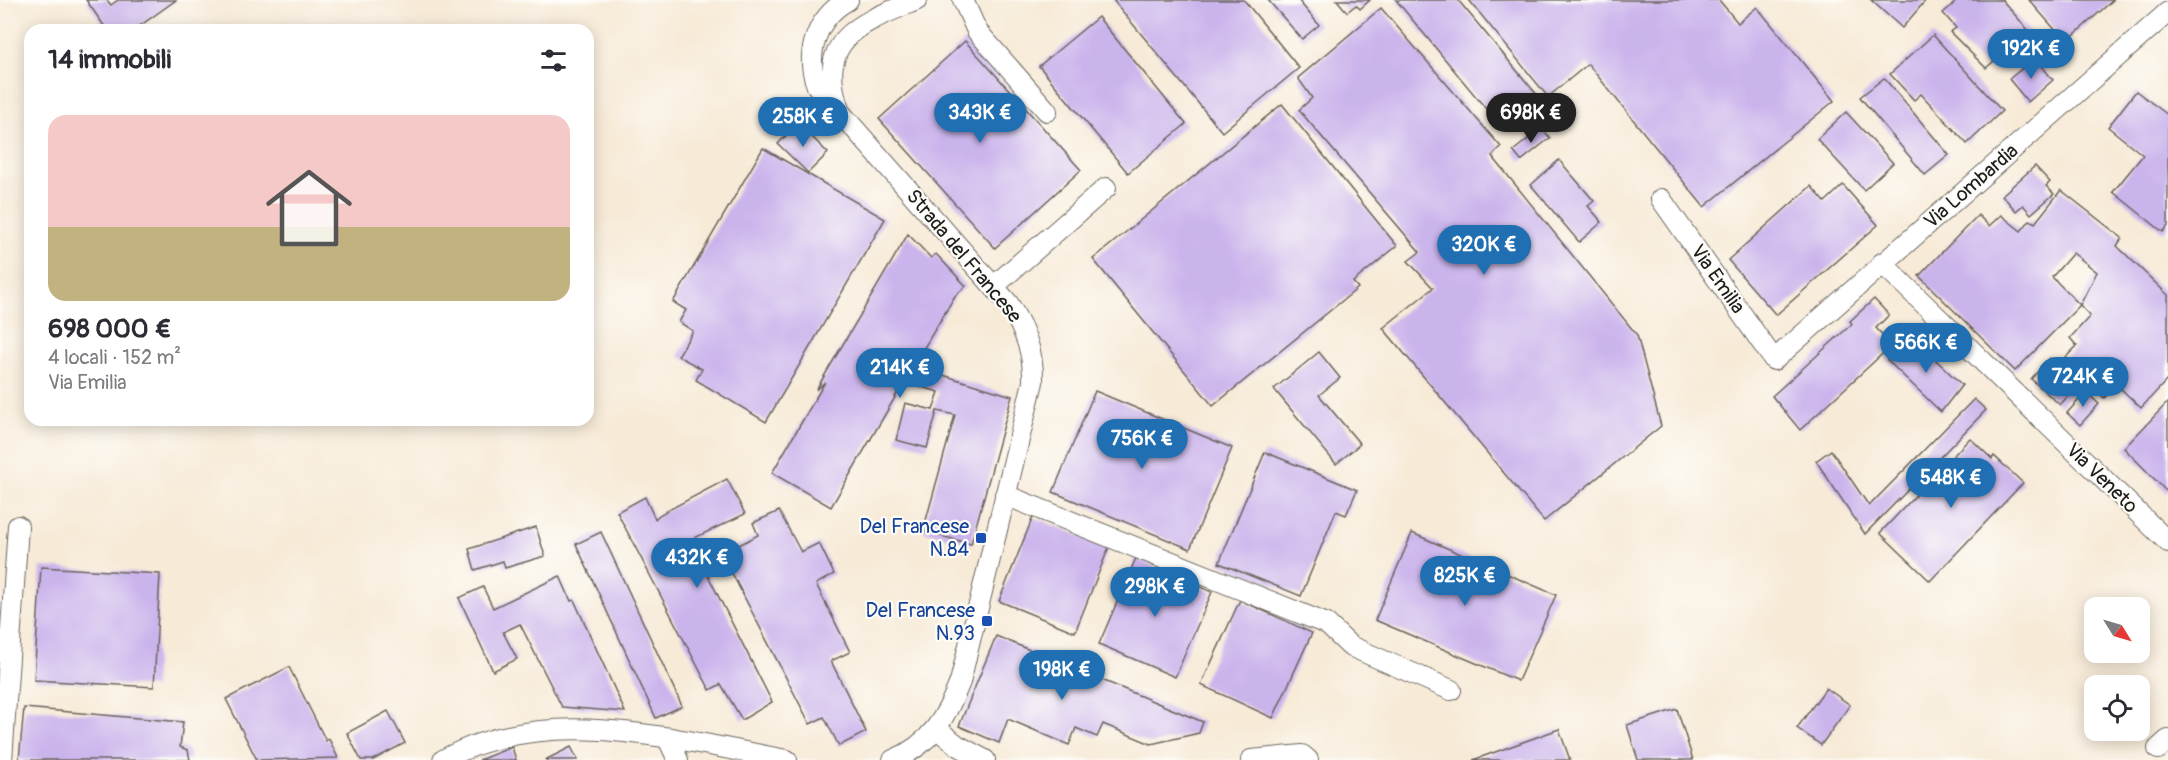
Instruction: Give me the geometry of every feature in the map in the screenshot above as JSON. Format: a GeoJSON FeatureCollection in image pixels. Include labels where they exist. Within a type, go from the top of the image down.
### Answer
{"type":"FeatureCollection","features":[{"type":"Feature","properties":{"kind":"street","name":"Strada del Francese"},"geometry":{"type":"LineString","coordinates":[[848,0],[821,26],[810,60],[817,86],[994,286],[1022,326],[1028,340],[1033,368],[1032,382],[960,682],[937,729],[914,750],[893,760]]}},
{"type":"Feature","properties":{"kind":"street","name":"Strada del Francese"},"geometry":{"type":"LineString","coordinates":[[839,109],[832,81],[835,56],[841,44],[860,25],[917,0]]}},
{"type":"Feature","properties":{"kind":"street"},"geometry":{"type":"LineString","coordinates":[[963,0],[976,32],[1047,111]]}},
{"type":"Feature","properties":{"kind":"street","name":"Via Lombardia"},"geometry":{"type":"LineString","coordinates":[[1774,360],[2168,12]]}},
{"type":"Feature","properties":{"kind":"street"},"geometry":{"type":"LineString","coordinates":[[994,286],[1106,188]]}},
{"type":"Feature","properties":{"kind":"street","name":"Via Emilia"},"geometry":{"type":"LineString","coordinates":[[1661,199],[1774,360]]}},
{"type":"Feature","properties":{"kind":"street","name":"Via Veneto"},"geometry":{"type":"LineString","coordinates":[[1882,263],[2168,542]]}},
{"type":"Feature","properties":{"kind":"street"},"geometry":{"type":"LineString","coordinates":[[1005,495],[1327,624],[1350,646],[1451,690]]}},
{"type":"Feature","properties":{"kind":"street"},"geometry":{"type":"LineString","coordinates":[[2,760],[18,526]]}},
{"type":"Feature","properties":{"kind":"street"},"geometry":{"type":"LineString","coordinates":[[450,758],[496,737],[538,730],[579,729],[668,739],[788,760]]}},
{"type":"Feature","properties":{"kind":"street"},"geometry":{"type":"LineString","coordinates":[[937,729],[960,753],[985,760]]}},
{"type":"Feature","properties":{"kind":"street"},"geometry":{"type":"LineString","coordinates":[[668,739],[678,760]]}},
{"type":"Feature","properties":{"kind":"street"},"geometry":{"type":"LineString","coordinates":[[1251,760],[1302,754],[1308,760]]}},
{"type":"Feature","properties":{"kind":"building"},"geometry":{"type":"Polygon","coordinates":[[[86,0],[107,0],[111,5],[118,0],[176,0],[142,24],[103,24],[86,0]]]}},
{"type":"Feature","properties":{"kind":"building"},"geometry":{"type":"Polygon","coordinates":[[[1113,0],[1244,0],[1299,68],[1222,132],[1113,0]]]}},
{"type":"Feature","properties":{"kind":"building"},"geometry":{"type":"Polygon","coordinates":[[[1268,0],[1298,0],[1319,25],[1302,39],[1268,0]]]}},
{"type":"Feature","properties":{"kind":"building"},"geometry":{"type":"Polygon","coordinates":[[[1337,0],[1370,0],[1360,9],[1356,5],[1347,12],[1337,0]]]}},
{"type":"Feature","properties":{"kind":"building"},"geometry":{"type":"Polygon","coordinates":[[[1396,0],[1458,0],[1538,96],[1501,127],[1396,0]]]}},
{"type":"Feature","properties":{"kind":"building"},"geometry":{"type":"Polygon","coordinates":[[[1469,0],[1719,0],[1738,23],[1757,7],[1834,101],[1704,207],[1588,64],[1548,97],[1469,0]]]}},
{"type":"Feature","properties":{"kind":"building"},"geometry":{"type":"Polygon","coordinates":[[[1871,0],[1926,0],[1902,28],[1871,0]]]}},
{"type":"Feature","properties":{"kind":"building"},"geometry":{"type":"Polygon","coordinates":[[[1958,0],[2002,0],[2029,31],[1986,68],[1950,32],[1956,28],[1943,13],[1958,0]]]}},
{"type":"Feature","properties":{"kind":"building"},"geometry":{"type":"Polygon","coordinates":[[[2029,0],[2113,0],[2066,42],[2029,0]]]}},
{"type":"Feature","properties":{"kind":"building"},"geometry":{"type":"Polygon","coordinates":[[[1381,8],[1501,147],[1492,156],[1637,335],[1661,426],[1544,521],[1383,328],[1433,288],[1408,261],[1420,252],[1299,110],[1312,98],[1298,78],[1381,8]]]}},
{"type":"Feature","properties":{"kind":"building"},"geometry":{"type":"Polygon","coordinates":[[[1098,17],[1186,124],[1128,173],[1039,66],[1098,17]]]}},
{"type":"Feature","properties":{"kind":"building"},"geometry":{"type":"Polygon","coordinates":[[[1933,35],[2002,111],[1967,144],[1921,94],[1914,100],[1890,74],[1933,35]]]}},
{"type":"Feature","properties":{"kind":"building"},"geometry":{"type":"Polygon","coordinates":[[[965,41],[1081,170],[995,248],[879,119],[965,41]]]}},
{"type":"Feature","properties":{"kind":"building"},"geometry":{"type":"Polygon","coordinates":[[[2035,58],[2053,80],[2028,102],[2009,79],[2035,58]]]}},
{"type":"Feature","properties":{"kind":"building"},"geometry":{"type":"Polygon","coordinates":[[[1884,78],[1949,155],[1925,175],[1860,97],[1884,78]]]}},
{"type":"Feature","properties":{"kind":"building"},"geometry":{"type":"Polygon","coordinates":[[[2136,91],[2168,115],[2168,226],[2163,232],[2113,192],[2143,155],[2108,127],[2136,91]]]}},
{"type":"Feature","properties":{"kind":"building"},"geometry":{"type":"Polygon","coordinates":[[[1282,104],[1397,246],[1353,282],[1358,288],[1213,406],[1093,259],[1282,104]]]}},
{"type":"Feature","properties":{"kind":"building"},"geometry":{"type":"Polygon","coordinates":[[[1846,112],[1893,163],[1864,190],[1817,139],[1846,112]]]}},
{"type":"Feature","properties":{"kind":"building"},"geometry":{"type":"Polygon","coordinates":[[[798,123],[828,153],[808,173],[778,144],[798,123]]]}},
{"type":"Feature","properties":{"kind":"building"},"geometry":{"type":"Polygon","coordinates":[[[1542,128],[1550,138],[1521,161],[1513,151],[1542,128]]]}},
{"type":"Feature","properties":{"kind":"building"},"geometry":{"type":"Polygon","coordinates":[[[763,148],[885,219],[766,422],[696,380],[702,369],[678,356],[693,331],[679,322],[686,310],[673,302],[763,148]]]}},
{"type":"Feature","properties":{"kind":"building"},"geometry":{"type":"Polygon","coordinates":[[[1559,160],[1594,201],[1588,206],[1602,222],[1579,242],[1531,185],[1559,160]]]}},
{"type":"Feature","properties":{"kind":"building"},"geometry":{"type":"Polygon","coordinates":[[[2035,166],[2050,182],[2046,186],[2054,194],[2031,214],[2023,205],[2016,211],[2002,195],[2035,166]]]}},
{"type":"Feature","properties":{"kind":"building"},"geometry":{"type":"Polygon","coordinates":[[[1843,185],[1878,225],[1776,315],[1728,260],[1811,186],[1825,202],[1843,185]]]}},
{"type":"Feature","properties":{"kind":"building"},"geometry":{"type":"Polygon","coordinates":[[[2061,190],[2122,238],[2117,246],[2168,295],[2168,379],[2141,408],[2117,385],[2104,398],[2064,359],[2077,346],[2070,338],[2090,316],[2080,305],[2015,371],[1919,276],[1978,215],[1989,226],[2001,215],[2021,231],[2030,220],[2035,223],[2061,190]],[[2073,253],[2052,277],[2080,305],[2097,272],[2073,253]]]}},
{"type":"Feature","properties":{"kind":"building"},"geometry":{"type":"Polygon","coordinates":[[[908,234],[931,258],[936,254],[966,286],[955,296],[913,366],[1012,396],[971,544],[923,531],[955,415],[937,411],[927,448],[896,440],[905,403],[933,410],[939,392],[904,382],[831,507],[772,473],[825,382],[816,390],[908,234]]]}},
{"type":"Feature","properties":{"kind":"building"},"geometry":{"type":"Polygon","coordinates":[[[1874,299],[1889,315],[1876,328],[1892,345],[1800,430],[1772,396],[1852,324],[1850,321],[1874,299]]]}},
{"type":"Feature","properties":{"kind":"building"},"geometry":{"type":"Polygon","coordinates":[[[1914,339],[1962,385],[1941,412],[1887,360],[1898,348],[1902,352],[1914,339]]]}},
{"type":"Feature","properties":{"kind":"building"},"geometry":{"type":"Polygon","coordinates":[[[1319,352],[1340,378],[1319,395],[1360,444],[1336,464],[1274,389],[1319,352]]]}},
{"type":"Feature","properties":{"kind":"building"},"geometry":{"type":"Polygon","coordinates":[[[2050,358],[2079,384],[2060,405],[2031,379],[2050,358]]]}},
{"type":"Feature","properties":{"kind":"building"},"geometry":{"type":"Polygon","coordinates":[[[1095,391],[1232,448],[1190,549],[1053,492],[1095,391]]]}},
{"type":"Feature","properties":{"kind":"building"},"geometry":{"type":"Polygon","coordinates":[[[2086,392],[2099,404],[2080,425],[2067,413],[2086,392]]]}},
{"type":"Feature","properties":{"kind":"building"},"geometry":{"type":"Polygon","coordinates":[[[1974,399],[1986,410],[1865,534],[1816,461],[1831,450],[1869,506],[1974,399]]]}},
{"type":"Feature","properties":{"kind":"building"},"geometry":{"type":"Polygon","coordinates":[[[2168,402],[2168,493],[2124,448],[2168,402]]]}},
{"type":"Feature","properties":{"kind":"building"},"geometry":{"type":"Polygon","coordinates":[[[1970,438],[1992,459],[1994,456],[2023,483],[1930,581],[1880,533],[1970,438]]]}},
{"type":"Feature","properties":{"kind":"building"},"geometry":{"type":"Polygon","coordinates":[[[1265,452],[1357,490],[1346,515],[1336,511],[1301,596],[1219,563],[1265,452]]]}},
{"type":"Feature","properties":{"kind":"building"},"geometry":{"type":"Polygon","coordinates":[[[727,479],[745,514],[690,540],[772,702],[742,720],[721,684],[710,690],[617,512],[645,497],[655,519],[727,479]]]}},
{"type":"Feature","properties":{"kind":"building"},"geometry":{"type":"Polygon","coordinates":[[[779,511],[801,552],[819,543],[834,574],[816,584],[850,652],[831,661],[866,732],[839,746],[824,717],[810,724],[722,554],[758,535],[753,523],[779,511]]]}},
{"type":"Feature","properties":{"kind":"building"},"geometry":{"type":"Polygon","coordinates":[[[1033,517],[1109,547],[1075,632],[999,601],[1033,517]]]}},
{"type":"Feature","properties":{"kind":"building"},"geometry":{"type":"Polygon","coordinates":[[[536,527],[545,556],[505,568],[503,561],[475,570],[469,549],[536,527]]]}},
{"type":"Feature","properties":{"kind":"building"},"geometry":{"type":"Polygon","coordinates":[[[601,532],[682,706],[656,718],[576,544],[601,532]]]}},
{"type":"Feature","properties":{"kind":"building"},"geometry":{"type":"Polygon","coordinates":[[[1412,533],[1556,595],[1518,681],[1375,620],[1412,533]]]}},
{"type":"Feature","properties":{"kind":"building"},"geometry":{"type":"Polygon","coordinates":[[[1136,558],[1212,592],[1175,677],[1099,644],[1136,558]]]}},
{"type":"Feature","properties":{"kind":"building"},"geometry":{"type":"Polygon","coordinates":[[[41,567],[160,574],[154,687],[34,680],[41,567]]]}},
{"type":"Feature","properties":{"kind":"building"},"geometry":{"type":"Polygon","coordinates":[[[560,576],[571,601],[574,600],[625,712],[562,707],[520,624],[503,632],[517,659],[493,671],[459,598],[483,587],[493,608],[560,576]]]}},
{"type":"Feature","properties":{"kind":"building"},"geometry":{"type":"Polygon","coordinates":[[[1240,600],[1312,633],[1273,718],[1201,685],[1240,600]]]}},
{"type":"Feature","properties":{"kind":"building"},"geometry":{"type":"Polygon","coordinates":[[[996,636],[1203,722],[1199,733],[1151,744],[1103,724],[1097,737],[1076,728],[1069,745],[1008,719],[999,743],[959,726],[996,636]]]}},
{"type":"Feature","properties":{"kind":"building"},"geometry":{"type":"Polygon","coordinates":[[[289,667],[326,741],[329,739],[338,758],[257,760],[226,699],[289,667]]]}},
{"type":"Feature","properties":{"kind":"building"},"geometry":{"type":"Polygon","coordinates":[[[1826,688],[1850,705],[1821,745],[1797,728],[1826,688]]]}},
{"type":"Feature","properties":{"kind":"building"},"geometry":{"type":"Polygon","coordinates":[[[24,708],[183,722],[180,747],[188,750],[190,760],[19,760],[24,708]]]}},
{"type":"Feature","properties":{"kind":"building"},"geometry":{"type":"Polygon","coordinates":[[[1677,709],[1693,760],[1638,760],[1627,725],[1677,709]]]}},
{"type":"Feature","properties":{"kind":"building"},"geometry":{"type":"Polygon","coordinates":[[[388,711],[405,743],[373,760],[361,760],[347,733],[388,711]]]}},
{"type":"Feature","properties":{"kind":"building"},"geometry":{"type":"Polygon","coordinates":[[[1559,729],[1570,760],[1473,760],[1559,729]]]}},
{"type":"Feature","properties":{"kind":"building"},"geometry":{"type":"Polygon","coordinates":[[[512,747],[516,760],[479,760],[512,747]]]}},
{"type":"Feature","properties":{"kind":"building"},"geometry":{"type":"Polygon","coordinates":[[[571,747],[578,760],[545,760],[571,747]]]}},
{"type":"Feature","properties":{"kind":"place","name":"Del Francese N.84"},"geometry":{"type":"Point","coordinates":[981,538]}},
{"type":"Feature","properties":{"kind":"place","name":"Del Francese N.93"},"geometry":{"type":"Point","coordinates":[987,621]}}]}
